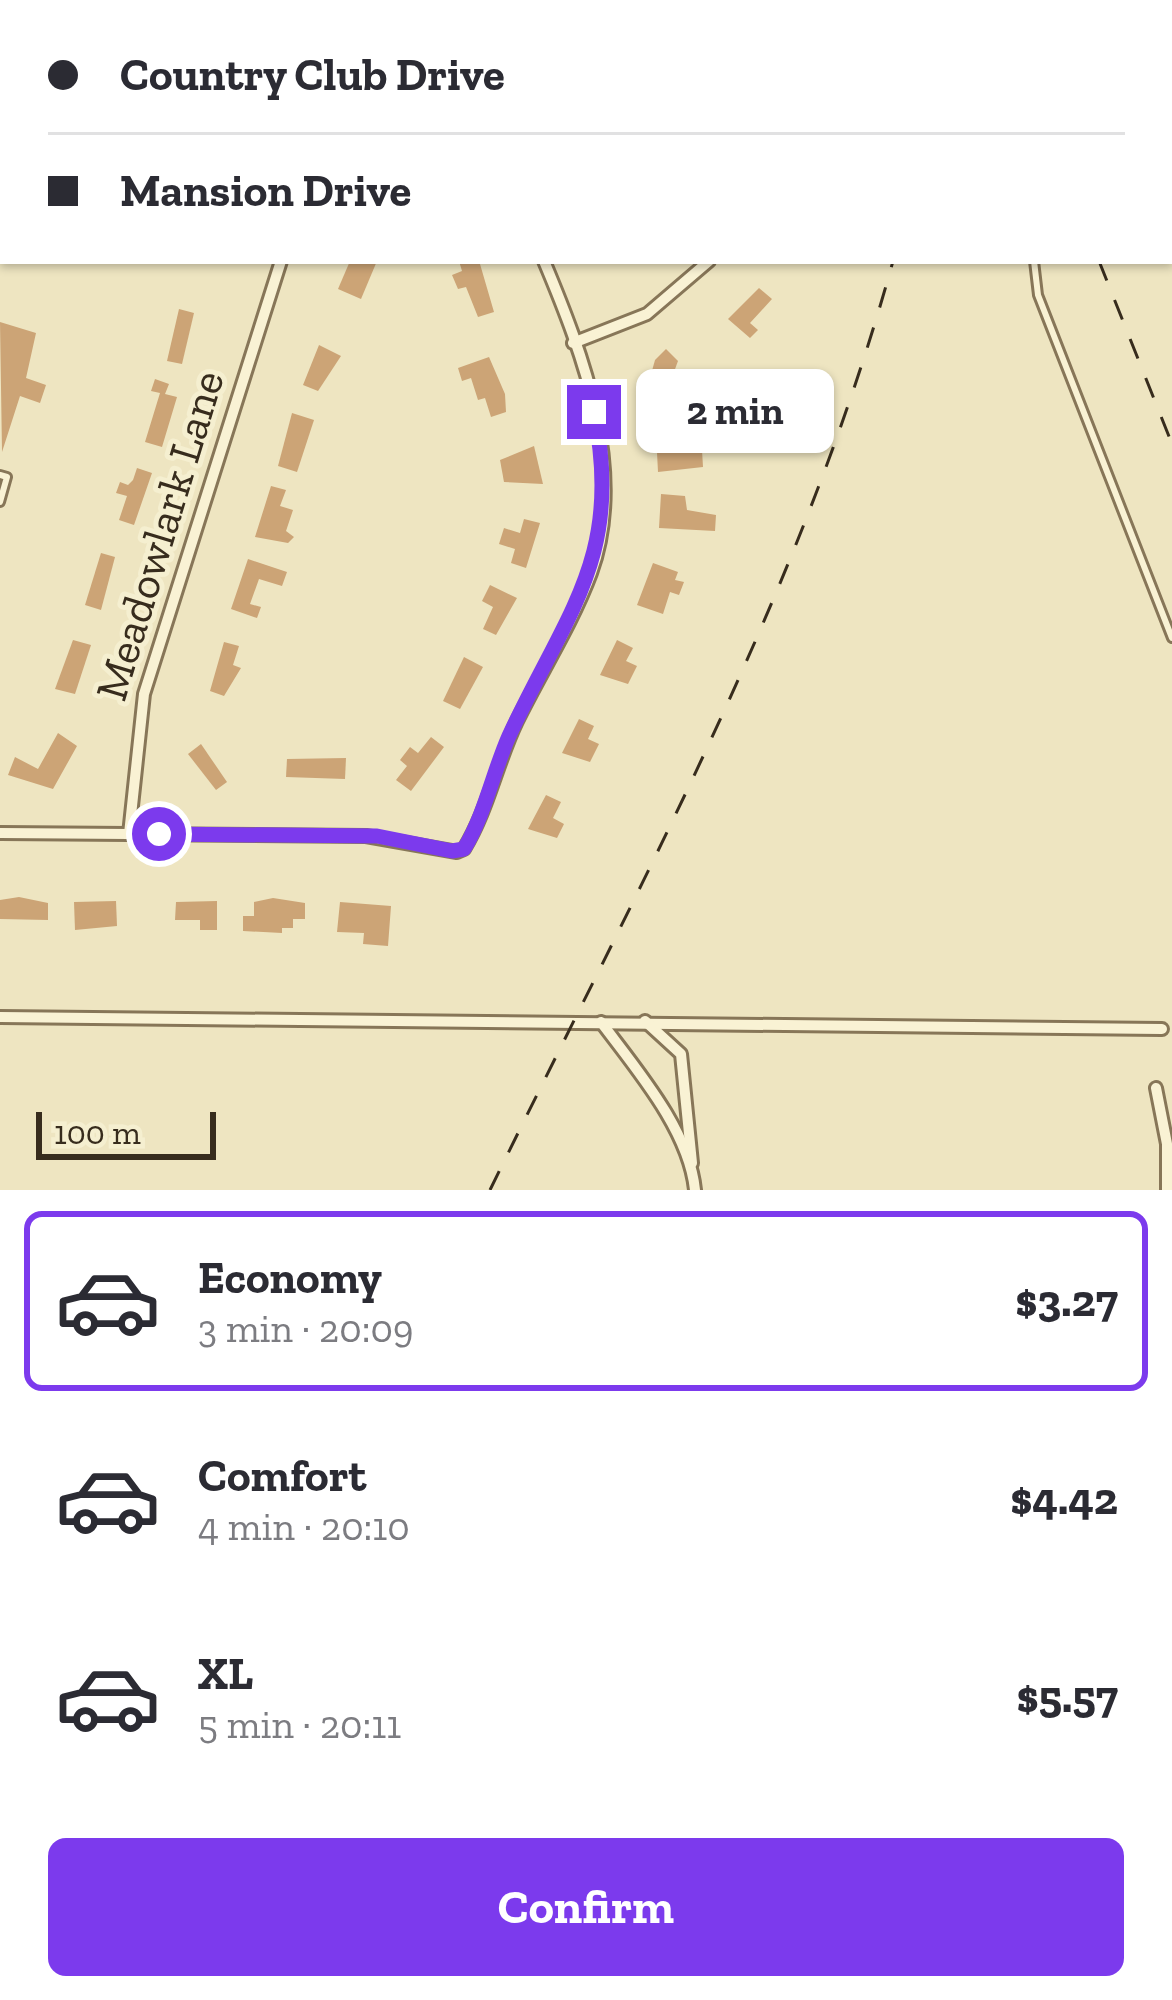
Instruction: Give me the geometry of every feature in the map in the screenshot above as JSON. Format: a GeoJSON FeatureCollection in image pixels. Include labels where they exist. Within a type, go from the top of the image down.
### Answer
{"type":"FeatureCollection","features":[{"type":"Feature","properties":{"kind":"street","name":"Meadowlark Lane"},"geometry":{"type":"LineString","coordinates":[[129,835],[136,734],[149,674],[280,264]]}},
{"type":"Feature","properties":{"kind":"street"},"geometry":{"type":"LineString","coordinates":[[0,832],[355,835],[461,851],[596,554],[605,472],[574,343],[545,264]]}},
{"type":"Feature","properties":{"kind":"street"},"geometry":{"type":"LineString","coordinates":[[574,343],[647,314],[705,264]]}},
{"type":"Feature","properties":{"kind":"street"},"geometry":{"type":"LineString","coordinates":[[0,1017],[1162,1029]]}},
{"type":"Feature","properties":{"kind":"street"},"geometry":{"type":"LineString","coordinates":[[645,1021],[681,1054],[695,1190]]}},
{"type":"Feature","properties":{"kind":"street"},"geometry":{"type":"LineString","coordinates":[[601,1022],[643,1078],[693,1169]]}},
{"type":"Feature","properties":{"kind":"street"},"geometry":{"type":"LineString","coordinates":[[1156,1088],[1167,1144],[1167,1190]]}},
{"type":"Feature","properties":{"kind":"lane"},"geometry":{"type":"LineString","coordinates":[[1034,264],[1038,295],[1172,638]]}},
{"type":"Feature","properties":{"kind":"lane"},"geometry":{"type":"LineString","coordinates":[[0,475],[7,477],[0,502]]}},
{"type":"Feature","properties":{"kind":"building"},"geometry":{"type":"Polygon","coordinates":[[[349,264],[376,264],[361,299],[338,289],[349,264]]]}},
{"type":"Feature","properties":{"kind":"building"},"geometry":{"type":"Polygon","coordinates":[[[460,264],[480,264],[494,312],[478,317],[466,287],[458,289],[452,275],[462,271],[460,264]]]}},
{"type":"Feature","properties":{"kind":"building"},"geometry":{"type":"Polygon","coordinates":[[[759,288],[772,299],[750,323],[758,330],[750,338],[728,319],[759,288]]]}},
{"type":"Feature","properties":{"kind":"building"},"geometry":{"type":"Polygon","coordinates":[[[179,309],[194,313],[182,364],[167,361],[179,309]]]}},
{"type":"Feature","properties":{"kind":"building"},"geometry":{"type":"Polygon","coordinates":[[[0,322],[36,333],[26,378],[46,385],[40,403],[20,396],[2,452],[0,322]]]}},
{"type":"Feature","properties":{"kind":"building"},"geometry":{"type":"Polygon","coordinates":[[[319,345],[341,356],[318,391],[303,385],[319,345]]]}},
{"type":"Feature","properties":{"kind":"building"},"geometry":{"type":"Polygon","coordinates":[[[666,349],[678,361],[664,399],[646,392],[655,360],[666,349]]]}},
{"type":"Feature","properties":{"kind":"building"},"geometry":{"type":"Polygon","coordinates":[[[489,357],[505,394],[506,412],[491,417],[485,398],[478,400],[471,378],[462,381],[458,368],[489,357]]]}},
{"type":"Feature","properties":{"kind":"building"},"geometry":{"type":"Polygon","coordinates":[[[155,379],[169,384],[165,394],[177,397],[162,447],[145,442],[160,393],[151,391],[155,379]]]}},
{"type":"Feature","properties":{"kind":"building"},"geometry":{"type":"Polygon","coordinates":[[[292,413],[314,420],[297,472],[278,466],[292,413]]]}},
{"type":"Feature","properties":{"kind":"building"},"geometry":{"type":"Polygon","coordinates":[[[673,432],[676,451],[702,450],[703,467],[658,472],[656,433],[673,432]]]}},
{"type":"Feature","properties":{"kind":"building"},"geometry":{"type":"Polygon","coordinates":[[[534,446],[543,484],[504,482],[500,460],[534,446]]]}},
{"type":"Feature","properties":{"kind":"building"},"geometry":{"type":"Polygon","coordinates":[[[137,468],[152,473],[134,525],[119,520],[127,496],[116,493],[120,482],[128,485],[133,480],[137,468]]]}},
{"type":"Feature","properties":{"kind":"building"},"geometry":{"type":"Polygon","coordinates":[[[271,486],[286,490],[280,506],[293,510],[286,531],[294,537],[288,543],[255,537],[271,486]]]}},
{"type":"Feature","properties":{"kind":"building"},"geometry":{"type":"Polygon","coordinates":[[[661,494],[685,496],[687,510],[716,515],[715,531],[659,528],[661,494]]]}},
{"type":"Feature","properties":{"kind":"building"},"geometry":{"type":"Polygon","coordinates":[[[524,519],[540,523],[526,568],[511,563],[515,549],[499,544],[504,528],[520,533],[524,519]]]}},
{"type":"Feature","properties":{"kind":"building"},"geometry":{"type":"Polygon","coordinates":[[[101,553],[115,557],[101,610],[85,605],[101,553]]]}},
{"type":"Feature","properties":{"kind":"building"},"geometry":{"type":"Polygon","coordinates":[[[248,559],[287,572],[282,586],[259,579],[250,604],[261,607],[257,618],[231,609],[248,559]]]}},
{"type":"Feature","properties":{"kind":"building"},"geometry":{"type":"Polygon","coordinates":[[[653,563],[678,572],[675,580],[684,582],[679,595],[670,592],[663,614],[637,605],[653,563]]]}},
{"type":"Feature","properties":{"kind":"building"},"geometry":{"type":"Polygon","coordinates":[[[490,585],[517,598],[496,635],[483,629],[493,607],[482,601],[490,585]]]}},
{"type":"Feature","properties":{"kind":"building"},"geometry":{"type":"Polygon","coordinates":[[[73,640],[91,645],[75,694],[55,689],[73,640]]]}},
{"type":"Feature","properties":{"kind":"building"},"geometry":{"type":"Polygon","coordinates":[[[617,640],[633,648],[626,661],[637,666],[628,684],[600,675],[617,640]]]}},
{"type":"Feature","properties":{"kind":"building"},"geometry":{"type":"Polygon","coordinates":[[[224,642],[239,646],[233,665],[241,668],[224,696],[210,691],[224,642]]]}},
{"type":"Feature","properties":{"kind":"building"},"geometry":{"type":"Polygon","coordinates":[[[464,657],[483,667],[460,709],[443,701],[464,657]]]}},
{"type":"Feature","properties":{"kind":"building"},"geometry":{"type":"Polygon","coordinates":[[[579,719],[594,726],[588,739],[599,744],[590,762],[562,753],[579,719]]]}},
{"type":"Feature","properties":{"kind":"building"},"geometry":{"type":"Polygon","coordinates":[[[58,733],[77,746],[53,789],[8,775],[15,757],[38,769],[58,733]]]}},
{"type":"Feature","properties":{"kind":"building"},"geometry":{"type":"Polygon","coordinates":[[[431,737],[444,747],[411,791],[396,780],[407,766],[400,760],[410,747],[418,753],[431,737]]]}},
{"type":"Feature","properties":{"kind":"building"},"geometry":{"type":"Polygon","coordinates":[[[201,744],[227,782],[216,790],[188,754],[201,744]]]}},
{"type":"Feature","properties":{"kind":"building"},"geometry":{"type":"Polygon","coordinates":[[[346,758],[345,779],[286,777],[287,759],[346,758]]]}},
{"type":"Feature","properties":{"kind":"building"},"geometry":{"type":"Polygon","coordinates":[[[546,795],[561,802],[553,818],[564,824],[557,838],[528,829],[546,795]]]}},
{"type":"Feature","properties":{"kind":"building"},"geometry":{"type":"Polygon","coordinates":[[[19,897],[48,903],[48,920],[0,919],[0,900],[19,897]]]}},
{"type":"Feature","properties":{"kind":"building"},"geometry":{"type":"Polygon","coordinates":[[[273,898],[305,903],[305,919],[293,919],[293,928],[282,928],[282,933],[243,931],[243,916],[254,916],[254,902],[273,898]]]}},
{"type":"Feature","properties":{"kind":"building"},"geometry":{"type":"Polygon","coordinates":[[[116,901],[117,926],[75,930],[74,902],[116,901]]]}},
{"type":"Feature","properties":{"kind":"building"},"geometry":{"type":"Polygon","coordinates":[[[217,901],[217,930],[200,930],[200,920],[175,920],[176,902],[217,901]]]}},
{"type":"Feature","properties":{"kind":"building"},"geometry":{"type":"Polygon","coordinates":[[[340,902],[391,906],[388,946],[363,944],[364,933],[337,932],[340,902]]]}},
{"type":"Feature","properties":{"kind":"railway"},"geometry":{"type":"LineString","coordinates":[[490,1190],[659,849],[765,619],[856,382],[892,264]]}},
{"type":"Feature","properties":{"kind":"railway"},"geometry":{"type":"LineString","coordinates":[[1100,264],[1172,444]]}},
{"type":"Feature","properties":{"kind":"route"},"geometry":{"type":"LineString","coordinates":[[159,834],[355,835],[457,852],[464,849],[510,734],[593,568],[605,490],[594,412]]}}]}
